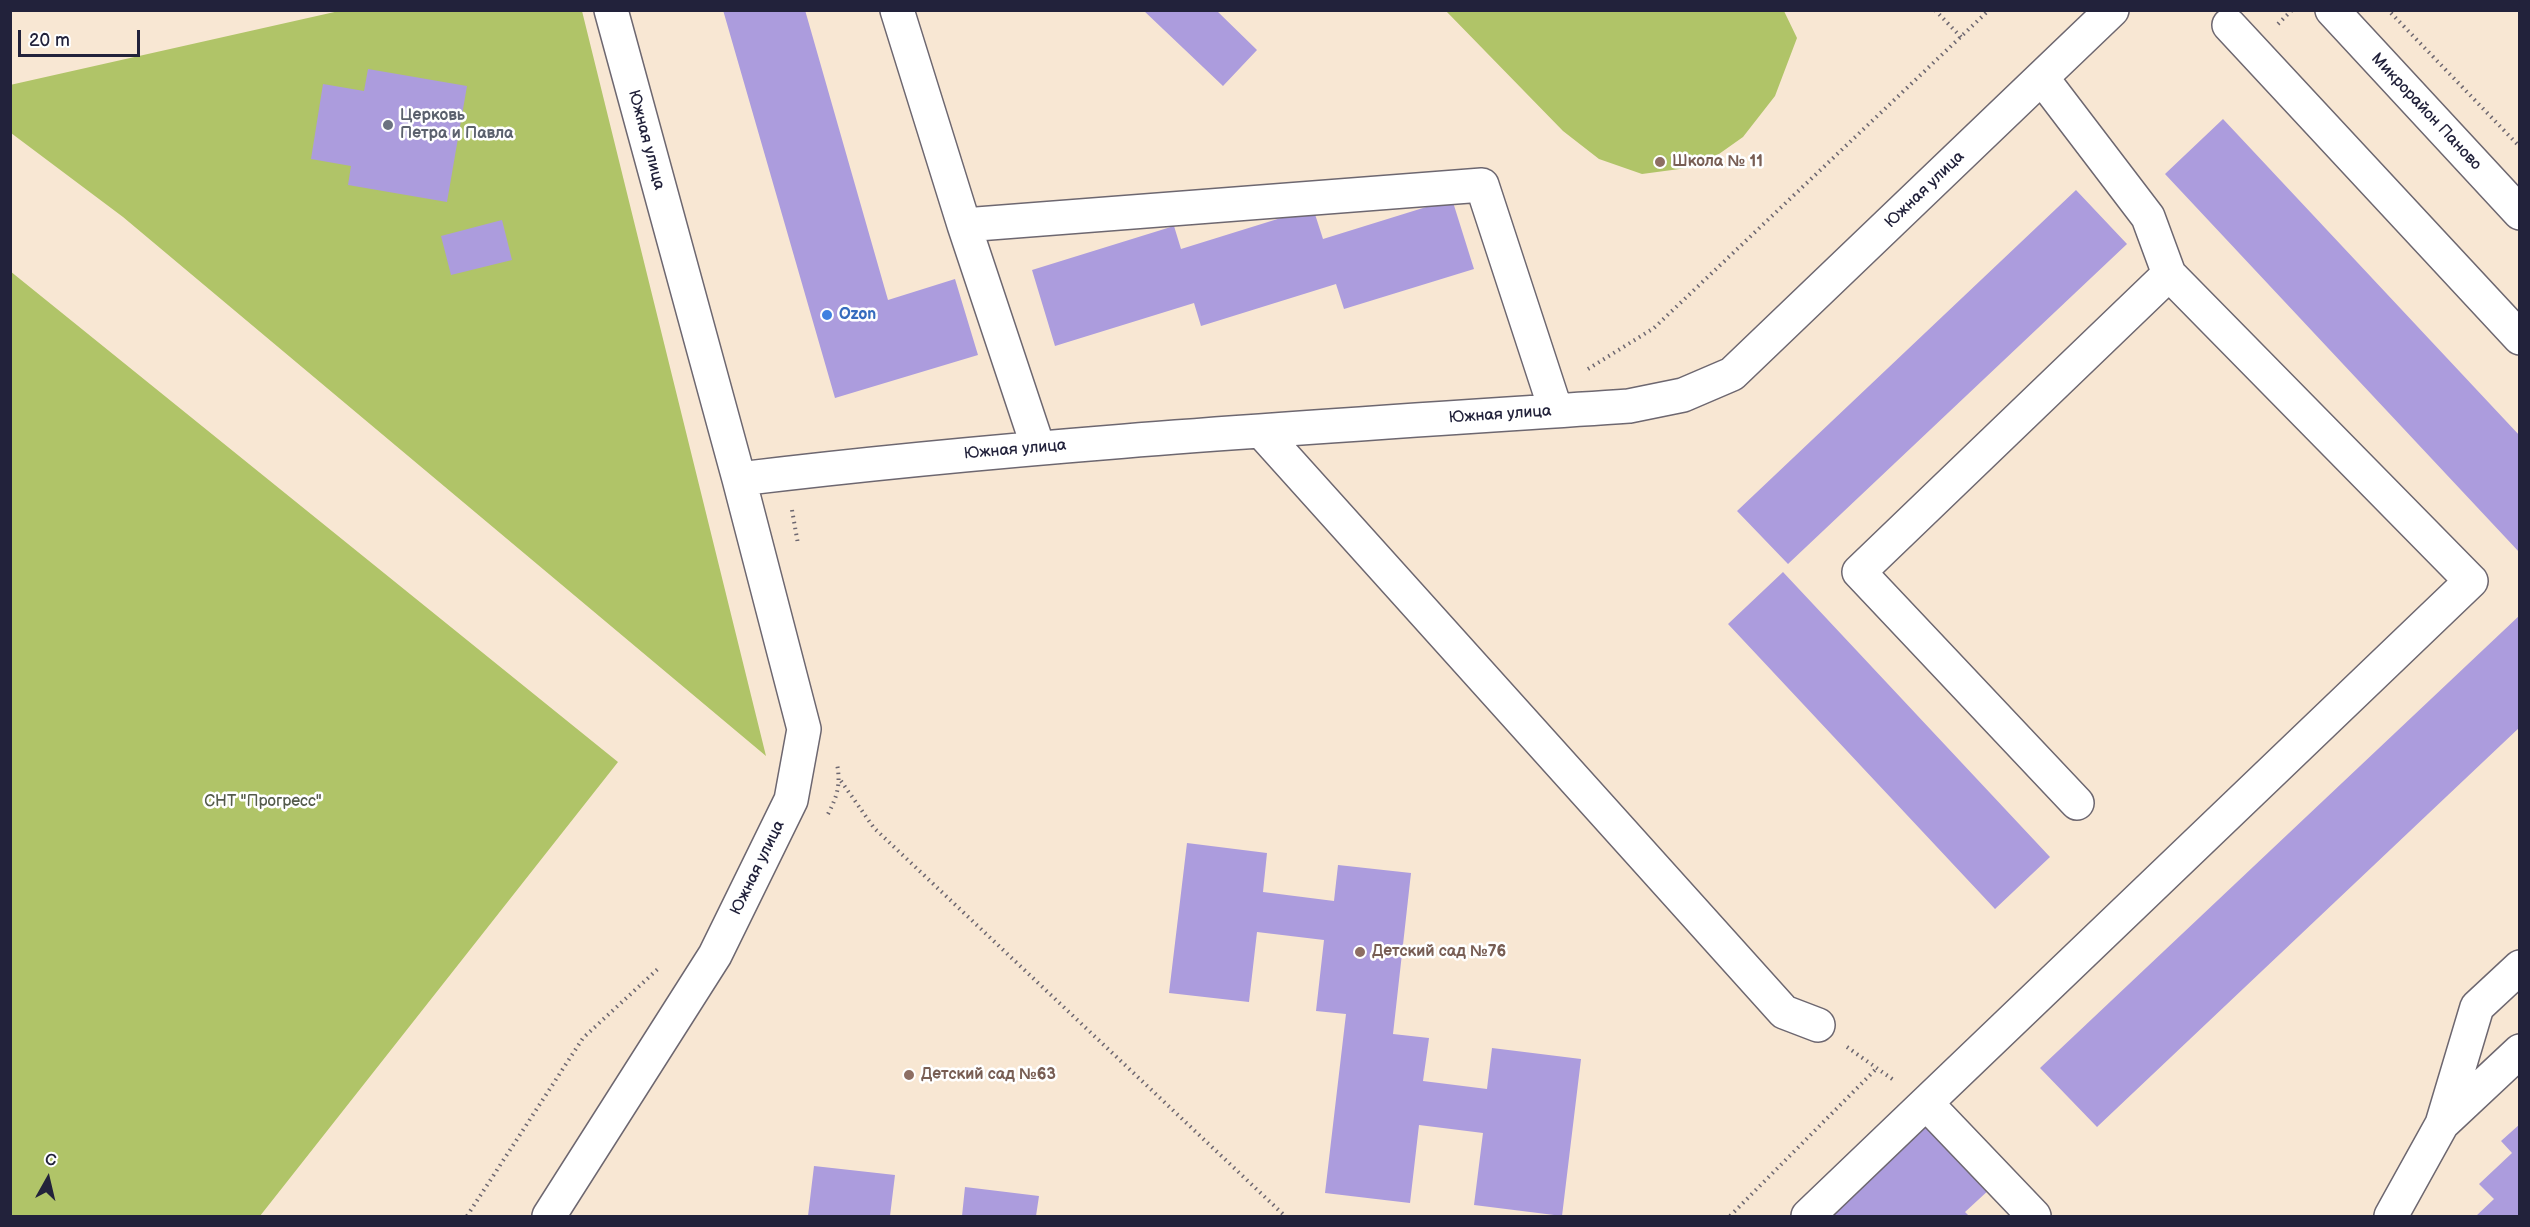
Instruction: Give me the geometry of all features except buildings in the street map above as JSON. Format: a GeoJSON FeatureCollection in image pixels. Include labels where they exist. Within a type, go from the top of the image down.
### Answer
{"type":"FeatureCollection","features":[{"type":"Feature","properties":{"kind":"street","name":"Южная улица"},"geometry":{"type":"LineString","coordinates":[[549,1216],[715,955],[791,800],[804,729],[739,479],[611,10]]}},
{"type":"Feature","properties":{"kind":"street"},"geometry":{"type":"LineString","coordinates":[[897,10],[964,225],[1038,447]]}},
{"type":"Feature","properties":{"kind":"street","name":"Южная улица"},"geometry":{"type":"LineString","coordinates":[[739,479],[908,459],[1261,431],[1553,402],[1629,406],[1683,395],[1732,374],[2112,10]]}},
{"type":"Feature","properties":{"kind":"street","name":"Микрорайон Паново"},"geometry":{"type":"LineString","coordinates":[[2332,10],[2520,213]]}},
{"type":"Feature","properties":{"kind":"street"},"geometry":{"type":"LineString","coordinates":[[2229,25],[2520,338]]}},
{"type":"Feature","properties":{"kind":"street"},"geometry":{"type":"LineString","coordinates":[[1808,1216],[2471,581],[2169,274],[2148,217],[2042,78]]}},
{"type":"Feature","properties":{"kind":"street"},"geometry":{"type":"LineString","coordinates":[[964,225],[1482,185],[1553,402]]}},
{"type":"Feature","properties":{"kind":"street"},"geometry":{"type":"LineString","coordinates":[[2077,802],[1859,572],[2169,274]]}},
{"type":"Feature","properties":{"kind":"street"},"geometry":{"type":"LineString","coordinates":[[1261,431],[1784,1012],[1818,1025]]}},
{"type":"Feature","properties":{"kind":"street"},"geometry":{"type":"LineString","coordinates":[[2391,1216],[2442,1124],[2477,1007],[2520,967]]}},
{"type":"Feature","properties":{"kind":"street"},"geometry":{"type":"LineString","coordinates":[[2442,1124],[2520,1051]]}},
{"type":"Feature","properties":{"kind":"street"},"geometry":{"type":"LineString","coordinates":[[1926,1103],[2034,1216]]}},
{"type":"Feature","properties":{"kind":"path"},"geometry":{"type":"LineString","coordinates":[[1935,10],[1961,37]]}},
{"type":"Feature","properties":{"kind":"path"},"geometry":{"type":"LineString","coordinates":[[1553,402],[1654,327],[1989,10]]}},
{"type":"Feature","properties":{"kind":"path"},"geometry":{"type":"LineString","coordinates":[[2282,20],[2292,10]]}},
{"type":"Feature","properties":{"kind":"path"},"geometry":{"type":"LineString","coordinates":[[2388,10],[2520,147]]}},
{"type":"Feature","properties":{"kind":"path"},"geometry":{"type":"LineString","coordinates":[[804,729],[874,828],[1285,1216]]}},
{"type":"Feature","properties":{"kind":"path"},"geometry":{"type":"LineString","coordinates":[[467,1216],[583,1038],[665,963]]}},
{"type":"Feature","properties":{"kind":"path"},"geometry":{"type":"LineString","coordinates":[[1818,1025],[1926,1103]]}},
{"type":"Feature","properties":{"kind":"path"},"geometry":{"type":"LineString","coordinates":[[1730,1216],[1876,1069]]}},
{"type":"Feature","properties":{"kind":"green space"},"geometry":{"type":"Polygon","coordinates":[[[339,11],[582,11],[766,756],[123,217],[11,133],[10,85],[339,11]]]}},
{"type":"Feature","properties":{"kind":"green space"},"geometry":{"type":"Polygon","coordinates":[[[1446,11],[1784,11],[1797,38],[1775,96],[1743,137],[1702,166],[1642,174],[1599,159],[1563,131],[1446,11]]]}},
{"type":"Feature","properties":{"kind":"green space","name":"СНТ \"Прогресс\""},"geometry":{"type":"Polygon","coordinates":[[[10,271],[618,762],[260,1216],[11,1216],[10,271]]]}},
{"type":"Feature","properties":{"kind":"place","name":"Церковь Петра и Павла"},"geometry":{"type":"Point","coordinates":[388,125]}},
{"type":"Feature","properties":{"kind":"place","name":"Школа № 11"},"geometry":{"type":"Point","coordinates":[1660,162]}},
{"type":"Feature","properties":{"kind":"place","name":"Ozon"},"geometry":{"type":"Point","coordinates":[827,315]}},
{"type":"Feature","properties":{"kind":"place","name":"Детский сад №76"},"geometry":{"type":"Point","coordinates":[1360,952]}},
{"type":"Feature","properties":{"kind":"place","name":"Детский сад №63"},"geometry":{"type":"Point","coordinates":[909,1075]}}]}
